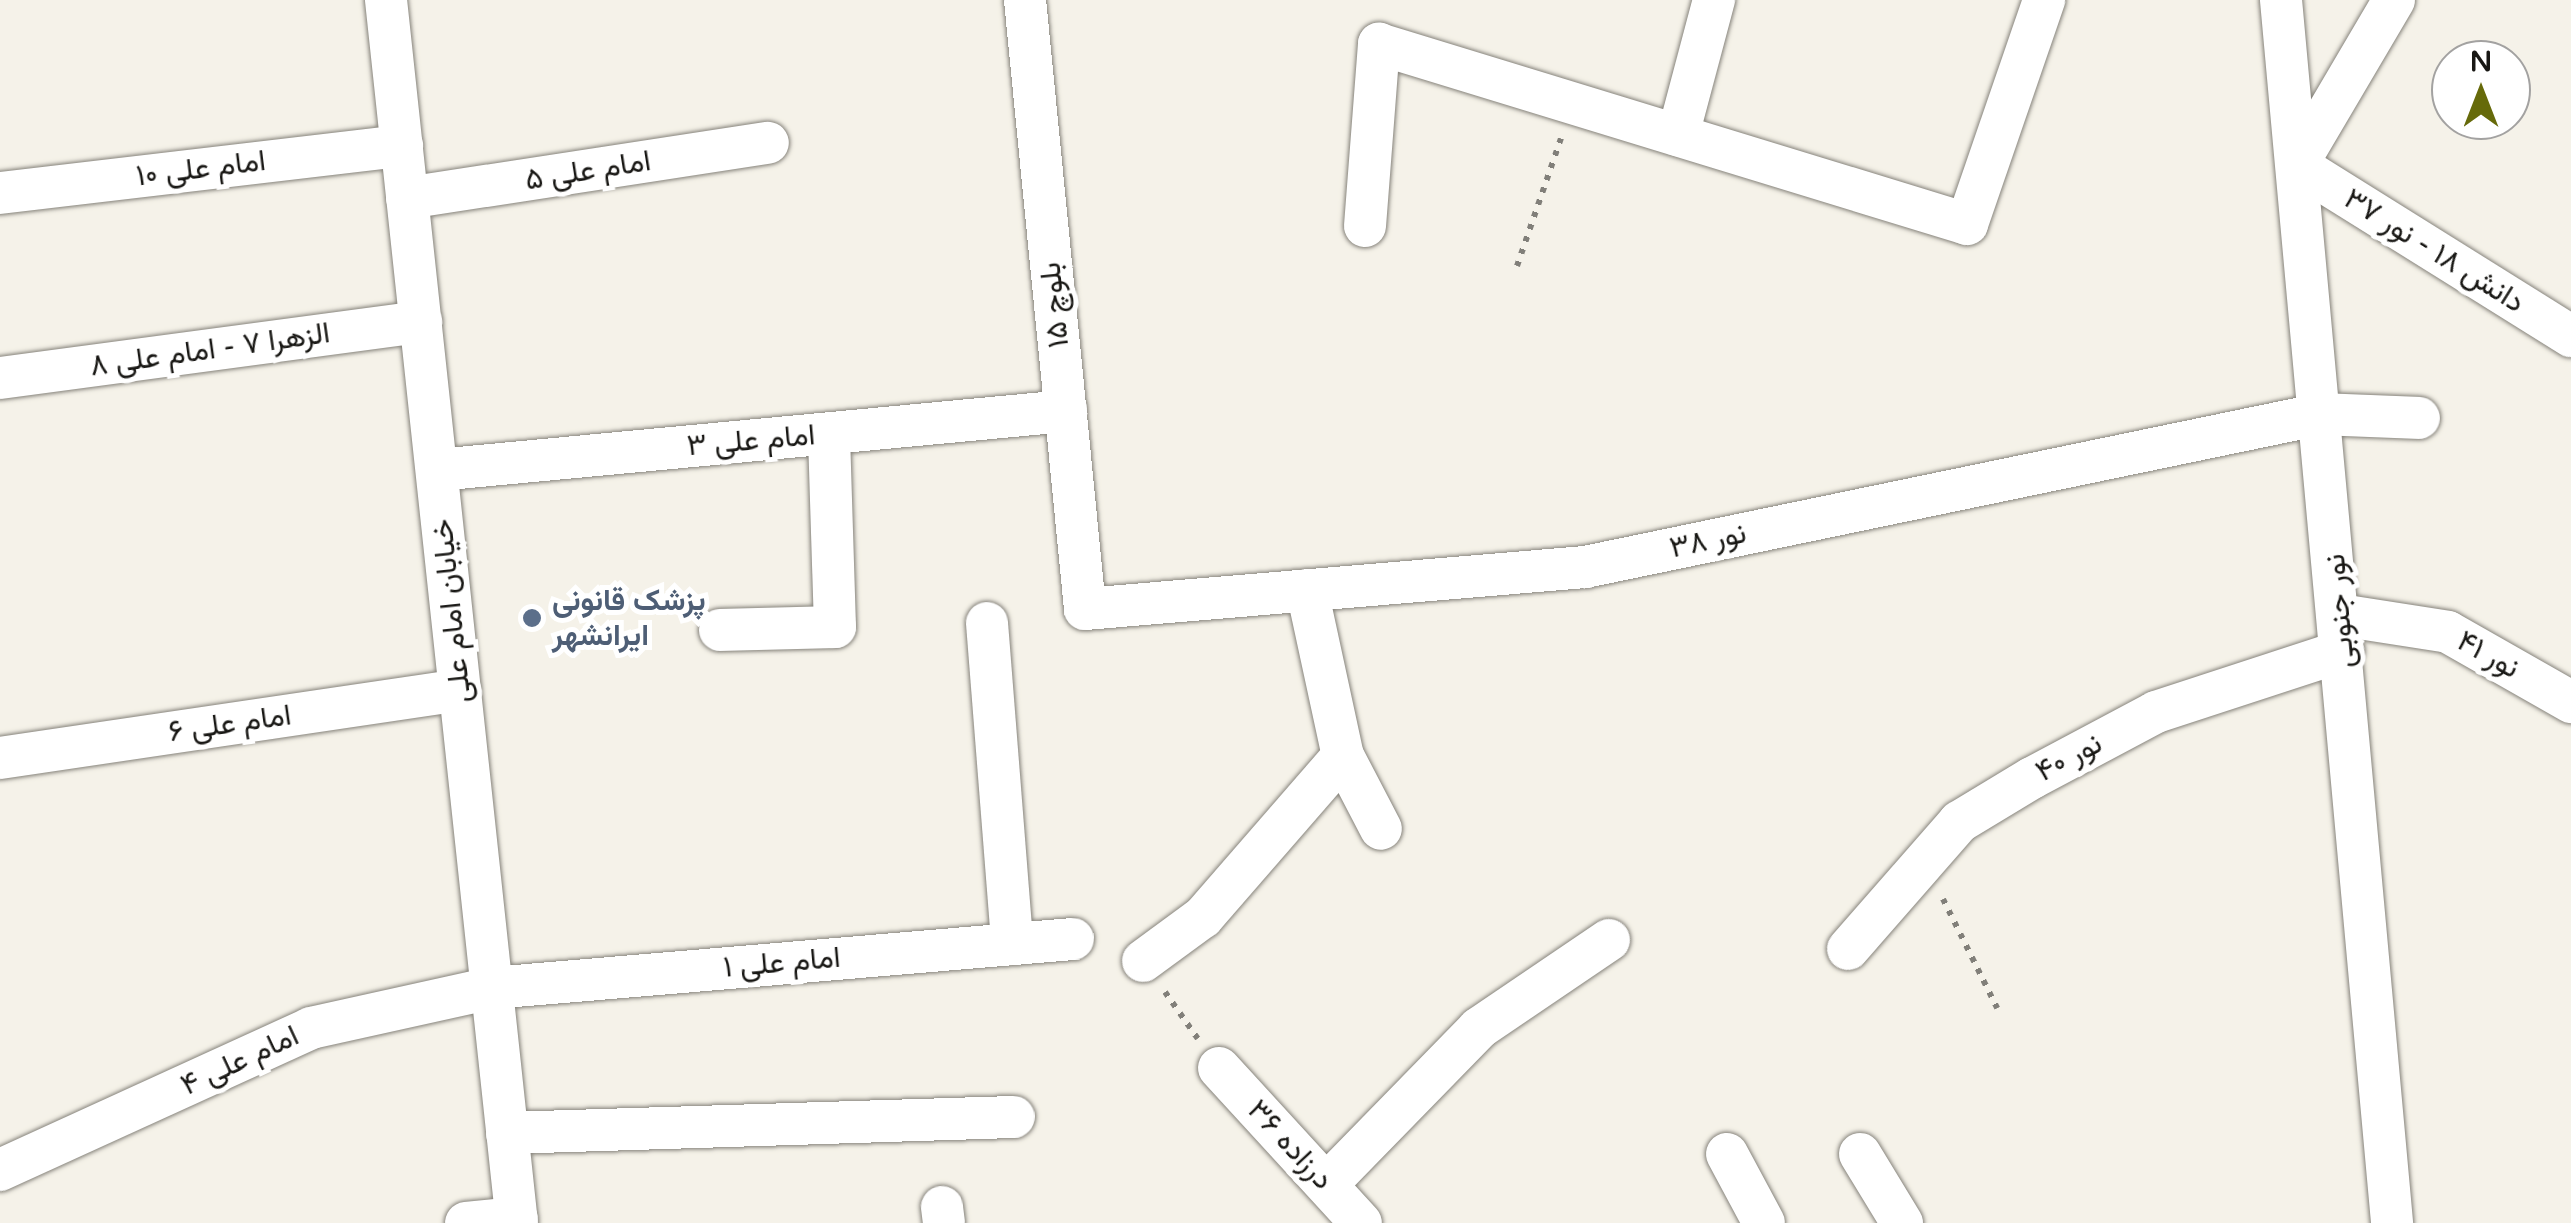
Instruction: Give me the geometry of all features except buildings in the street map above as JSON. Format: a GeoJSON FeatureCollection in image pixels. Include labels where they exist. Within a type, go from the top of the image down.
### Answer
{"type":"FeatureCollection","features":[{"type":"Feature","properties":{"kind":"street","name":"خیابان امام علی"},"geometry":{"type":"LineString","coordinates":[[386,0],[517,1221]]}},
{"type":"Feature","properties":{"kind":"street","name":"بلوچ ۱۵"},"geometry":{"type":"LineString","coordinates":[[1025,0],[1086,609]]}},
{"type":"Feature","properties":{"kind":"street"},"geometry":{"type":"LineString","coordinates":[[1678,136],[1714,0]]}},
{"type":"Feature","properties":{"kind":"street"},"geometry":{"type":"LineString","coordinates":[[1365,226],[1379,44],[1967,224],[2044,0]]}},
{"type":"Feature","properties":{"kind":"street","name":"نور جنوبی"},"geometry":{"type":"LineString","coordinates":[[2281,0],[2342,633],[2392,1223]]}},
{"type":"Feature","properties":{"kind":"street"},"geometry":{"type":"LineString","coordinates":[[2297,165],[2394,0]]}},
{"type":"Feature","properties":{"kind":"street","name":"امام علی ۵"},"geometry":{"type":"LineString","coordinates":[[407,198],[768,143]]}},
{"type":"Feature","properties":{"kind":"street","name":"امام علی ۱۰"},"geometry":{"type":"LineString","coordinates":[[0,192],[402,146]]}},
{"type":"Feature","properties":{"kind":"street","name":"دانش ۱۸ - نور ۳۷"},"geometry":{"type":"LineString","coordinates":[[2297,165],[2571,336]]}},
{"type":"Feature","properties":{"kind":"street","name":"الزهرا ۷ - امام علی ۸"},"geometry":{"type":"LineString","coordinates":[[0,378],[420,322]]}},
{"type":"Feature","properties":{"kind":"street","name":"امام علی ۳"},"geometry":{"type":"LineString","coordinates":[[437,470],[1066,411]]}},
{"type":"Feature","properties":{"kind":"street","name":"نور ۳۸"},"geometry":{"type":"LineString","coordinates":[[1086,609],[1584,567],[2321,414],[2419,418]]}},
{"type":"Feature","properties":{"kind":"street"},"geometry":{"type":"LineString","coordinates":[[720,630],[835,627],[829,434]]}},
{"type":"Feature","properties":{"kind":"street"},"geometry":{"type":"LineString","coordinates":[[1307,590],[1343,756],[1381,829]]}},
{"type":"Feature","properties":{"kind":"street"},"geometry":{"type":"LineString","coordinates":[[987,624],[1012,944]]}},
{"type":"Feature","properties":{"kind":"street","name":"نور ۴۱"},"geometry":{"type":"LineString","coordinates":[[2342,633],[2448,632],[2571,702]]}},
{"type":"Feature","properties":{"kind":"street","name":"نور ۴۰"},"geometry":{"type":"LineString","coordinates":[[1848,948],[1959,822],[2156,712],[2342,633]]}},
{"type":"Feature","properties":{"kind":"street","name":"امام علی ۶"},"geometry":{"type":"LineString","coordinates":[[0,758],[460,690]]}},
{"type":"Feature","properties":{"kind":"street"},"geometry":{"type":"LineString","coordinates":[[1143,962],[1203,917],[1343,756]]}},
{"type":"Feature","properties":{"kind":"street","name":"امام علی ۱"},"geometry":{"type":"LineString","coordinates":[[492,988],[1073,939]]}},
{"type":"Feature","properties":{"kind":"street"},"geometry":{"type":"LineString","coordinates":[[1327,1184],[1479,1028],[1609,940]]}},
{"type":"Feature","properties":{"kind":"street","name":"امام علی ۴"},"geometry":{"type":"LineString","coordinates":[[0,1170],[311,1028],[492,988]]}},
{"type":"Feature","properties":{"kind":"street","name":"درزاده ۳۶"},"geometry":{"type":"LineString","coordinates":[[1219,1068],[1361,1223]]}},
{"type":"Feature","properties":{"kind":"street"},"geometry":{"type":"LineString","coordinates":[[508,1134],[1014,1117]]}},
{"type":"Feature","properties":{"kind":"street"},"geometry":{"type":"LineString","coordinates":[[1727,1154],[1764,1223]]}},
{"type":"Feature","properties":{"kind":"street"},"geometry":{"type":"LineString","coordinates":[[1860,1154],[1902,1223]]}},
{"type":"Feature","properties":{"kind":"street"},"geometry":{"type":"LineString","coordinates":[[466,1223],[517,1221]]}},
{"type":"Feature","properties":{"kind":"path"},"geometry":{"type":"LineString","coordinates":[[1517,266],[1572,103]]}},
{"type":"Feature","properties":{"kind":"path"},"geometry":{"type":"LineString","coordinates":[[1924,862],[1997,1008]]}},
{"type":"Feature","properties":{"kind":"path"},"geometry":{"type":"LineString","coordinates":[[1143,962],[1219,1068]]}},
{"type":"Feature","properties":{"kind":"place","name":"پزشک قانونی ایرانشهر"},"geometry":{"type":"Point","coordinates":[532,618]}}]}
